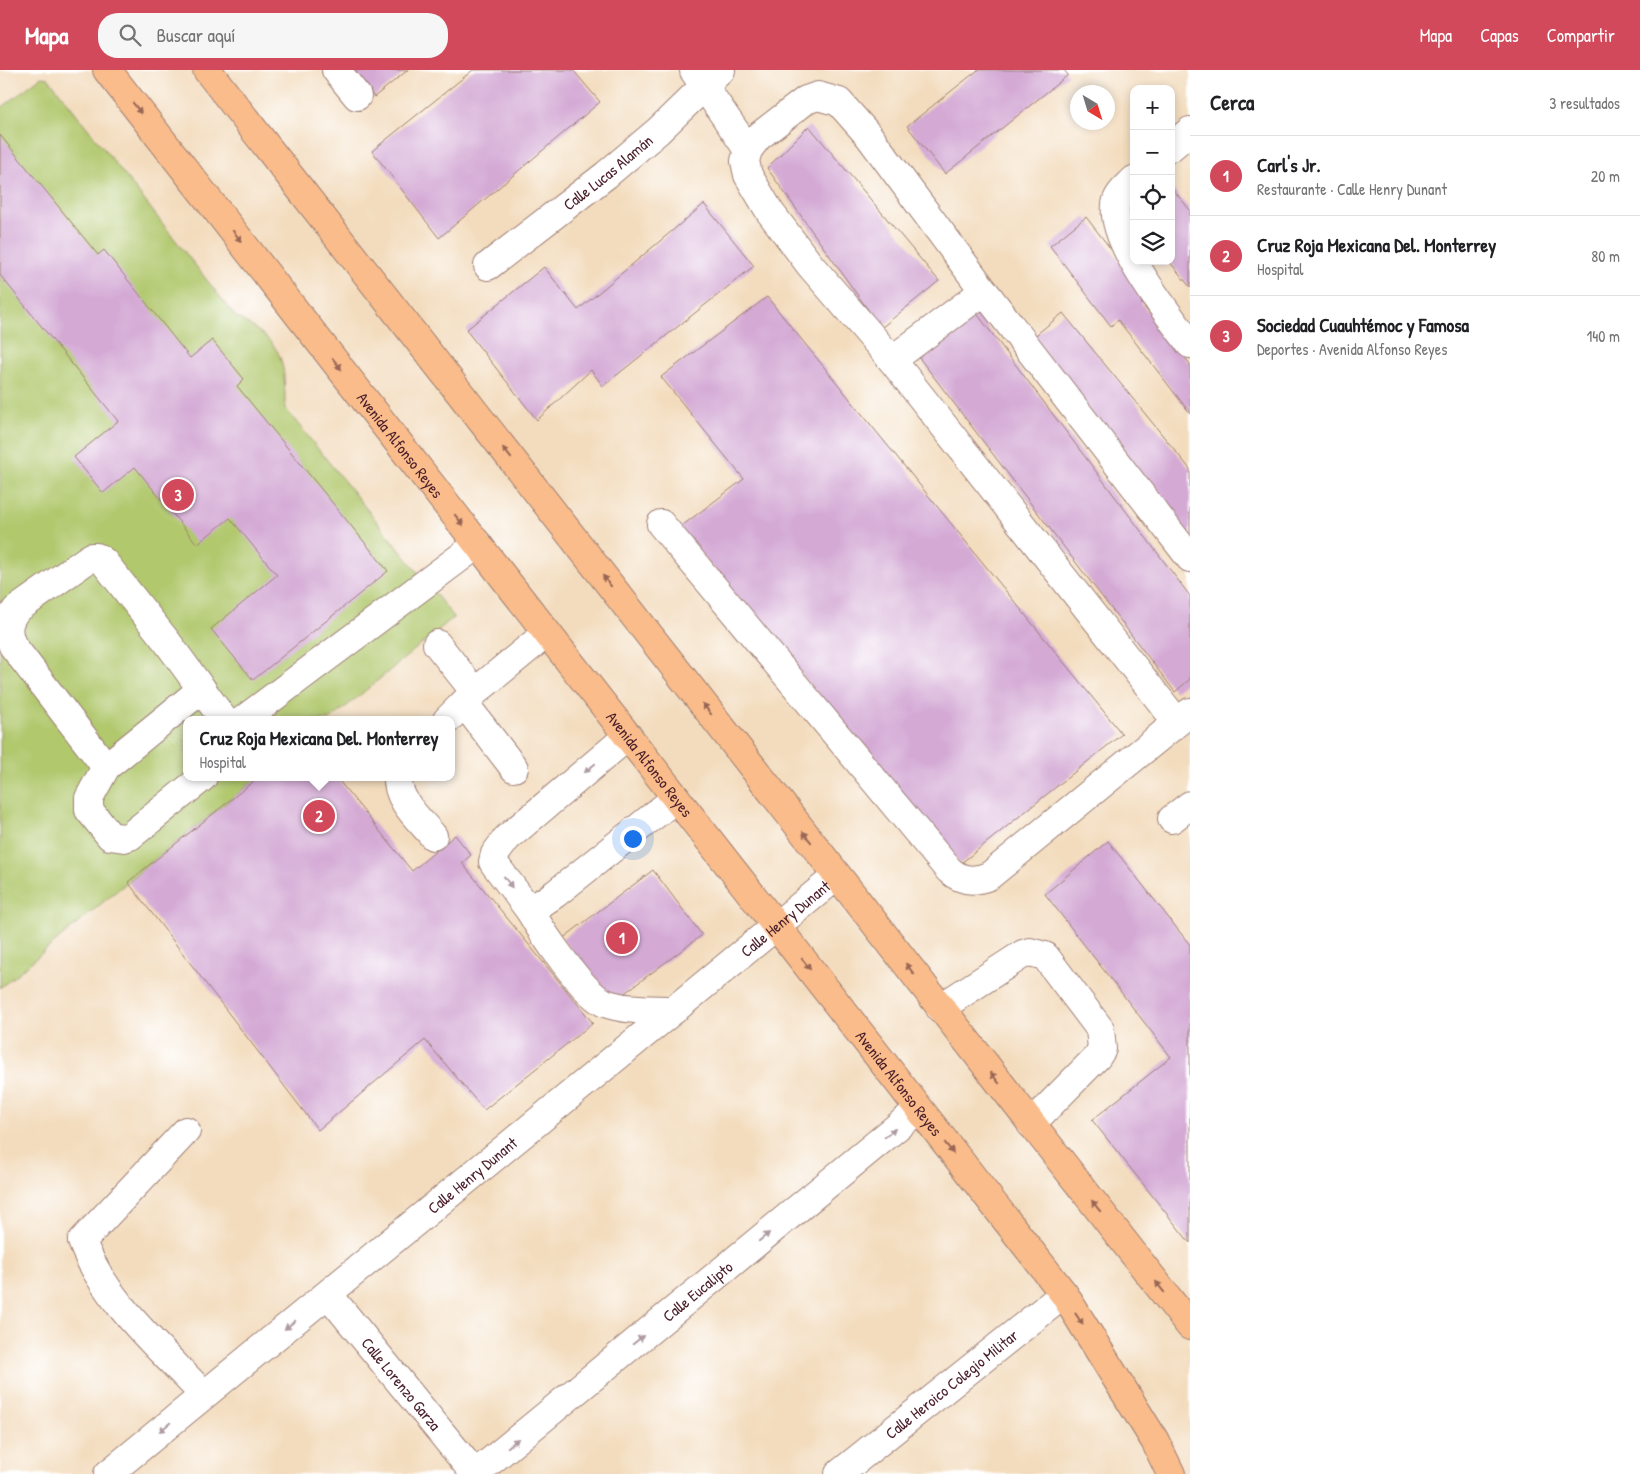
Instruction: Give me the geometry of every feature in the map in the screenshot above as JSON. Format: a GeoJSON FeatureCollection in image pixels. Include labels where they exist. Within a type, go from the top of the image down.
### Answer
{"type":"FeatureCollection","features":[{"type":"Feature","properties":{"kind":"highway"},"geometry":{"type":"LineString","coordinates":[[207,70],[1190,1326]]}},
{"type":"Feature","properties":{"kind":"highway","name":"Avenida Alfonso Reyes"},"geometry":{"type":"LineString","coordinates":[[109,74],[1064,1294],[1155,1441],[1171,1474]]}},
{"type":"Feature","properties":{"kind":"street"},"geometry":{"type":"LineString","coordinates":[[336,70],[356,96]]}},
{"type":"Feature","properties":{"kind":"street"},"geometry":{"type":"LineString","coordinates":[[707,75],[748,150]]}},
{"type":"Feature","properties":{"kind":"street","name":"Calle Lucas Alamán"},"geometry":{"type":"LineString","coordinates":[[488,266],[606,175],[658,131],[707,75]]}},
{"type":"Feature","properties":{"kind":"street"},"geometry":{"type":"LineString","coordinates":[[661,524],[949,870],[961,878],[979,881],[990,876],[1184,717],[892,360],[810,265],[770,212],[748,175],[745,162],[748,150],[758,137],[806,100],[818,96],[839,102],[869,136],[984,291],[1190,558]]}},
{"type":"Feature","properties":{"kind":"street"},"geometry":{"type":"LineString","coordinates":[[1175,144],[1190,131]]}},
{"type":"Feature","properties":{"kind":"street"},"geometry":{"type":"LineString","coordinates":[[1130,185],[1117,200],[1115,214],[1118,232],[1138,268],[1190,344]]}},
{"type":"Feature","properties":{"kind":"street"},"geometry":{"type":"LineString","coordinates":[[892,360],[984,291]]}},
{"type":"Feature","properties":{"kind":"street"},"geometry":{"type":"LineString","coordinates":[[248,716],[478,544]]}},
{"type":"Feature","properties":{"kind":"street"},"geometry":{"type":"LineString","coordinates":[[106,767],[13,646],[8,628],[9,620],[16,610],[91,557],[101,558],[221,716]]}},
{"type":"Feature","properties":{"kind":"street"},"geometry":{"type":"LineString","coordinates":[[462,705],[547,632]]}},
{"type":"Feature","properties":{"kind":"street"},"geometry":{"type":"LineString","coordinates":[[437,644],[462,705],[514,768]]}},
{"type":"Feature","properties":{"kind":"street"},"geometry":{"type":"LineString","coordinates":[[198,781],[130,836],[117,838],[104,830],[89,810],[89,798],[106,767],[202,689]]}},
{"type":"Feature","properties":{"kind":"street"},"geometry":{"type":"LineString","coordinates":[[628,736],[507,838],[495,854],[493,862],[530,911],[541,930],[584,986],[604,1003],[626,1008],[674,1010]]}},
{"type":"Feature","properties":{"kind":"street"},"geometry":{"type":"LineString","coordinates":[[398,781],[398,789],[404,801],[434,836]]}},
{"type":"Feature","properties":{"kind":"street"},"geometry":{"type":"LineString","coordinates":[[530,911],[555,894],[676,798]]}},
{"type":"Feature","properties":{"kind":"street","name":"Calle Henry Dunant"},"geometry":{"type":"LineString","coordinates":[[108,1474],[837,876]]}},
{"type":"Feature","properties":{"kind":"street"},"geometry":{"type":"LineString","coordinates":[[940,1008],[1023,954],[1030,952],[1045,956],[1100,1029],[1102,1049],[1097,1057],[1031,1124]]}},
{"type":"Feature","properties":{"kind":"street","name":"Calle Eucalipto"},"geometry":{"type":"LineString","coordinates":[[475,1474],[919,1109]]}},
{"type":"Feature","properties":{"kind":"street"},"geometry":{"type":"LineString","coordinates":[[186,1131],[82,1241],[90,1264],[112,1296],[204,1395]]}},
{"type":"Feature","properties":{"kind":"street","name":"Calle Lorenzo Garza"},"geometry":{"type":"LineString","coordinates":[[328,1294],[475,1474]]}},
{"type":"Feature","properties":{"kind":"street","name":"Calle Heroico Colegio Militar"},"geometry":{"type":"LineString","coordinates":[[839,1474],[1064,1294]]}},
{"type":"Feature","properties":{"kind":"green space"},"geometry":{"type":"Polygon","coordinates":[[[41,77],[48,78],[235,316],[263,334],[278,352],[284,374],[285,408],[454,617],[335,716],[183,716],[183,781],[254,781],[155,859],[0,988],[0,109],[41,77]]]}},
{"type":"Feature","properties":{"kind":"building"},"geometry":{"type":"Polygon","coordinates":[[[352,70],[408,70],[374,97],[352,70]]]}},
{"type":"Feature","properties":{"kind":"building"},"geometry":{"type":"Polygon","coordinates":[[[473,70],[573,70],[600,102],[439,238],[372,151],[473,70]]]}},
{"type":"Feature","properties":{"kind":"building"},"geometry":{"type":"Polygon","coordinates":[[[978,70],[1064,70],[1068,75],[945,174],[907,126],[978,70]]]}},
{"type":"Feature","properties":{"kind":"building"},"geometry":{"type":"Polygon","coordinates":[[[809,126],[939,281],[881,328],[767,168],[809,126]]]}},
{"type":"Feature","properties":{"kind":"building"},"geometry":{"type":"Polygon","coordinates":[[[0,135],[98,255],[104,250],[190,358],[212,340],[244,379],[237,386],[388,571],[253,680],[211,629],[277,575],[230,518],[197,544],[135,467],[103,493],[74,457],[118,421],[0,275],[0,135]]]}},
{"type":"Feature","properties":{"kind":"building"},"geometry":{"type":"Polygon","coordinates":[[[1175,192],[1190,210],[1190,287],[1172,265],[1175,265],[1175,192]]]}},
{"type":"Feature","properties":{"kind":"building"},"geometry":{"type":"Polygon","coordinates":[[[704,204],[754,266],[603,386],[591,370],[537,420],[466,330],[544,267],[578,310],[704,204]]]}},
{"type":"Feature","properties":{"kind":"building"},"geometry":{"type":"Polygon","coordinates":[[[1086,217],[1148,297],[1141,303],[1190,364],[1190,413],[1118,320],[1111,326],[1050,246],[1086,217]]]}},
{"type":"Feature","properties":{"kind":"building"},"geometry":{"type":"Polygon","coordinates":[[[767,297],[1122,734],[960,864],[679,528],[744,479],[661,377],[767,297]]]}},
{"type":"Feature","properties":{"kind":"building"},"geometry":{"type":"Polygon","coordinates":[[[975,311],[1190,596],[1190,679],[1175,692],[917,355],[975,311]]]}},
{"type":"Feature","properties":{"kind":"building"},"geometry":{"type":"Polygon","coordinates":[[[1063,313],[1190,469],[1190,541],[1032,338],[1063,313]]]}},
{"type":"Feature","properties":{"kind":"building"},"geometry":{"type":"Polygon","coordinates":[[[254,781],[339,781],[412,871],[455,835],[471,855],[462,863],[593,1023],[484,1110],[425,1040],[318,1130],[128,882],[254,781]]]}},
{"type":"Feature","properties":{"kind":"building"},"geometry":{"type":"Polygon","coordinates":[[[1108,841],[1190,945],[1190,1243],[1092,1120],[1171,1057],[1045,894],[1108,841]]]}},
{"type":"Feature","properties":{"kind":"building"},"geometry":{"type":"Polygon","coordinates":[[[653,870],[702,935],[614,1001],[562,939],[653,870]]]}},
{"type":"Feature","properties":{"kind":"place","name":"Sociedad Cuauhtémoc y Famosa"},"geometry":{"type":"Point","coordinates":[178,495]}},
{"type":"Feature","properties":{"kind":"place","name":"Cruz Roja Mexicana Del. Monterrey"},"geometry":{"type":"Point","coordinates":[319,816]}},
{"type":"Feature","properties":{"kind":"place","name":"Carl's Jr."},"geometry":{"type":"Point","coordinates":[622,938]}}]}
